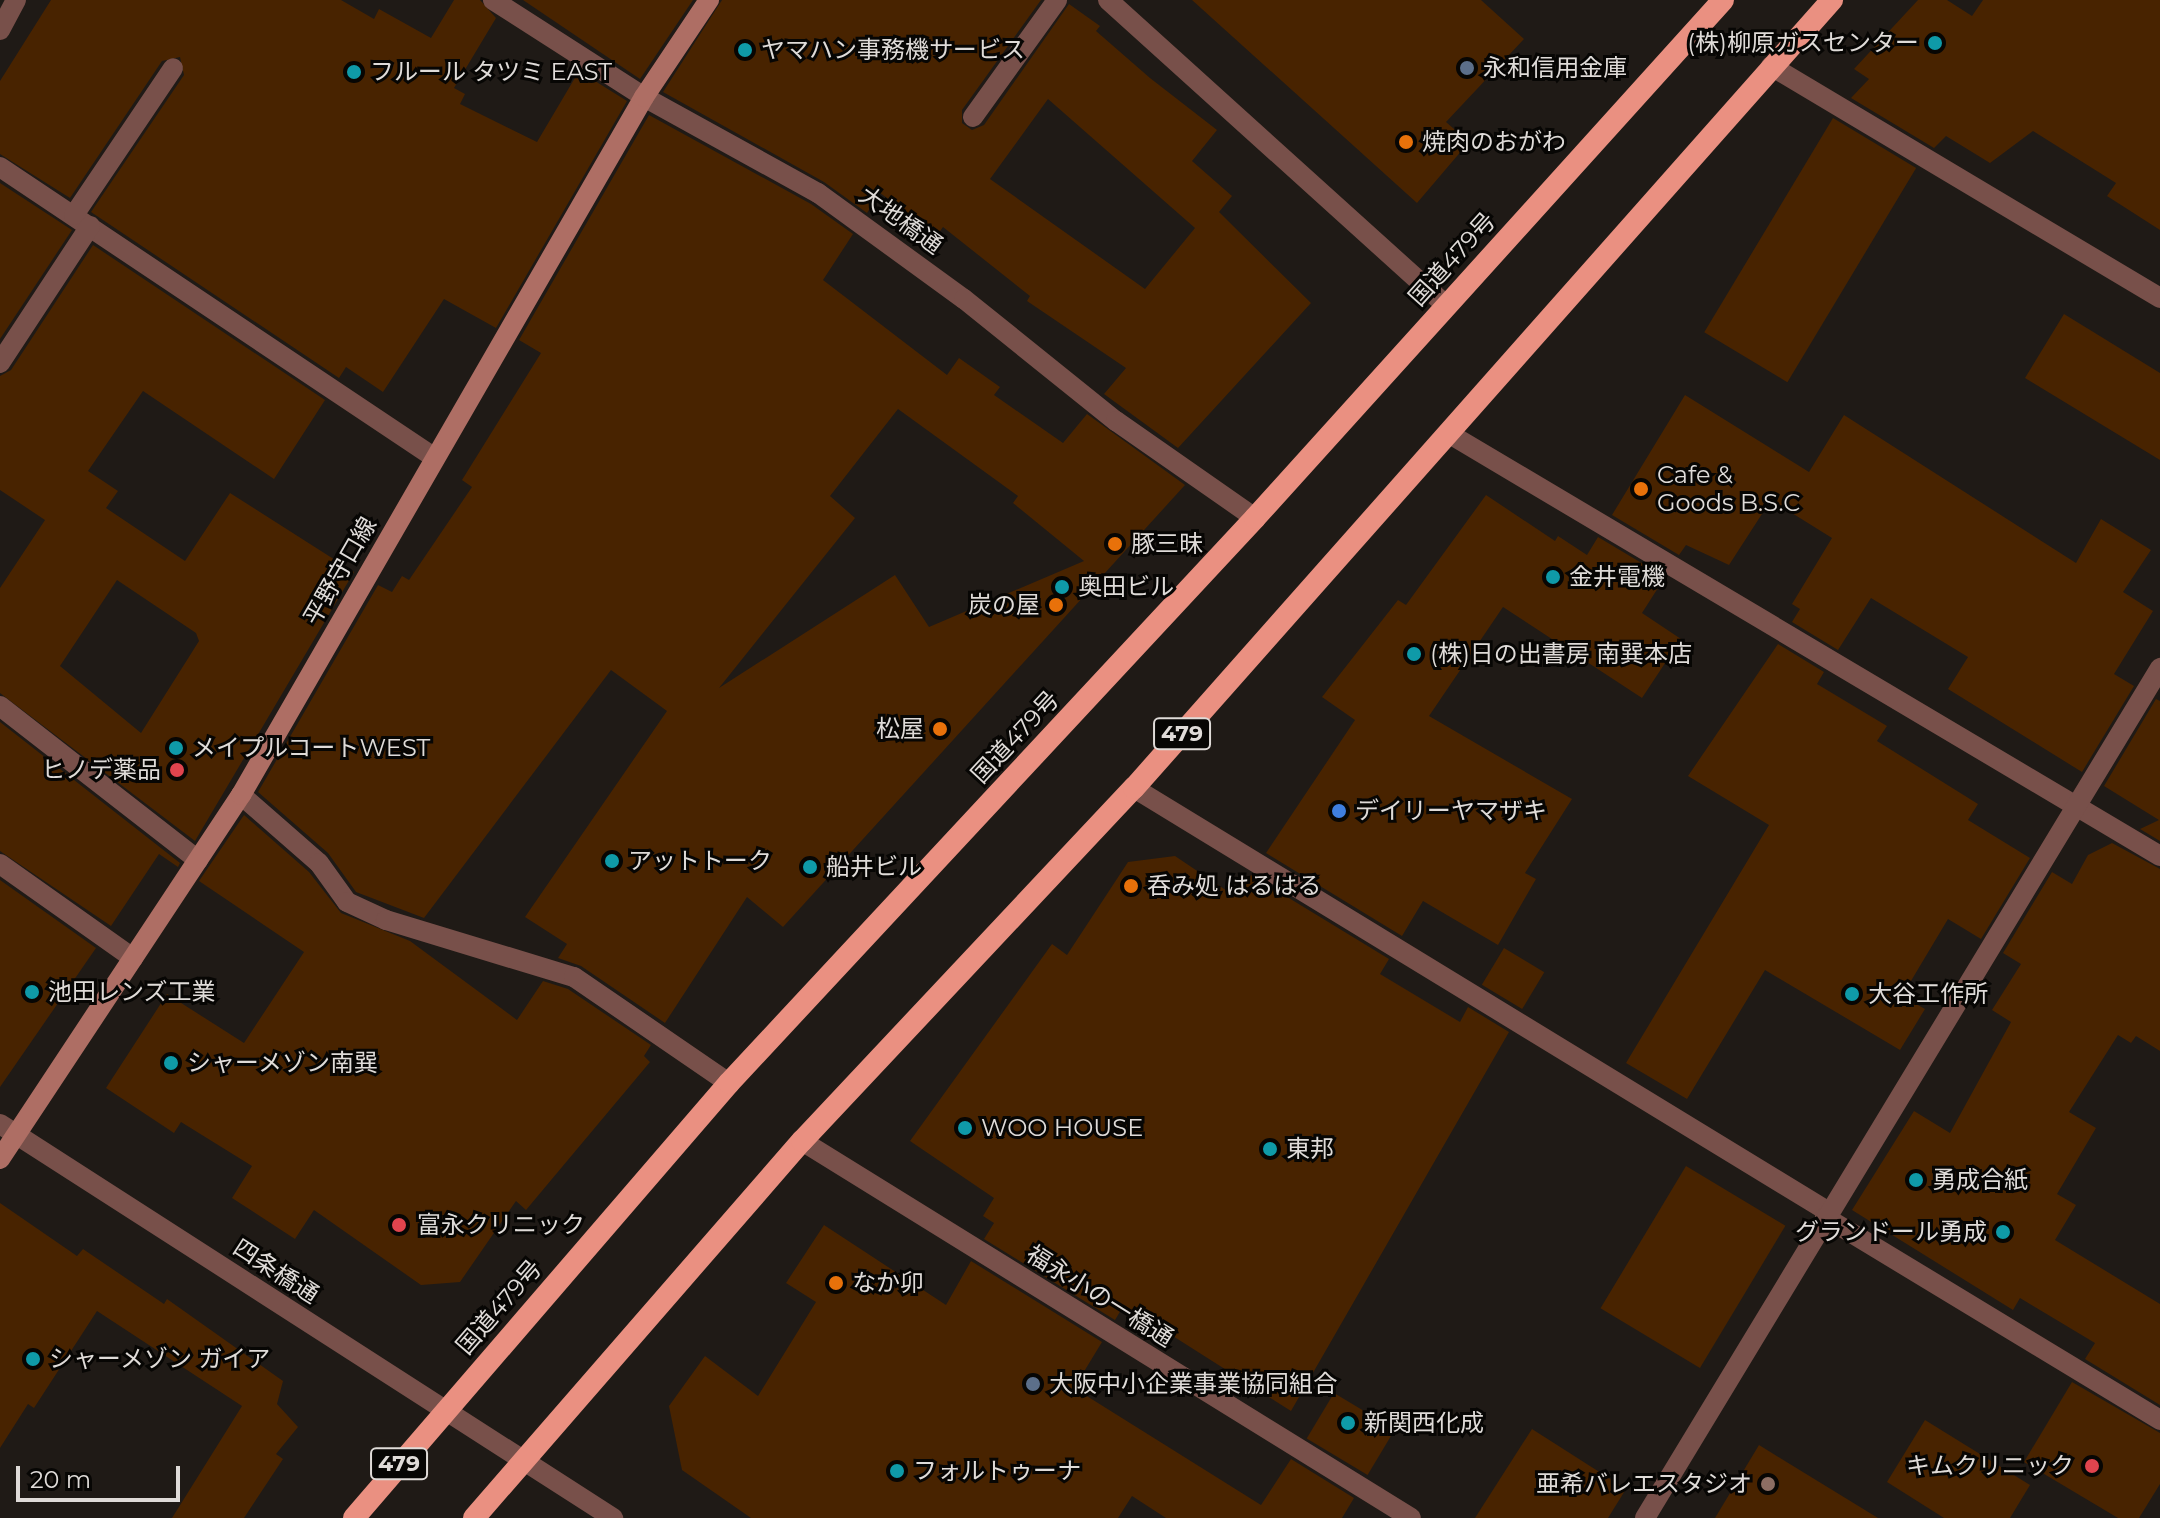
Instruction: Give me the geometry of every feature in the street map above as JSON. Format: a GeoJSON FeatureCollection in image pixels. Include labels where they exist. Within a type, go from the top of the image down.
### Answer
{"type":"FeatureCollection","features":[{"type":"Feature","properties":{"kind":"highway","name":"国道479号"},"geometry":{"type":"LineString","coordinates":[[354,1518],[729,1083],[1255,518],[1723,0]]}},
{"type":"Feature","properties":{"kind":"highway","name":"479"},"geometry":{"type":"LineString","coordinates":[[474,1518],[802,1141],[1134,788],[1832,0]]}},
{"type":"Feature","properties":{"kind":"main road","name":"平野守口線"},"geometry":{"type":"LineString","coordinates":[[0,1159],[8,1129],[133,958],[241,795],[644,97],[709,0]]}},
{"type":"Feature","properties":{"kind":"street"},"geometry":{"type":"LineString","coordinates":[[0,30],[16,0]]}},
{"type":"Feature","properties":{"kind":"street","name":"大地橋通"},"geometry":{"type":"LineString","coordinates":[[493,0],[644,97],[818,193],[964,299],[1116,421],[1255,518]]}},
{"type":"Feature","properties":{"kind":"street"},"geometry":{"type":"LineString","coordinates":[[973,117],[1057,0]]}},
{"type":"Feature","properties":{"kind":"street"},"geometry":{"type":"LineString","coordinates":[[1108,0],[1445,305]]}},
{"type":"Feature","properties":{"kind":"street"},"geometry":{"type":"LineString","coordinates":[[1771,66],[2160,298]]}},
{"type":"Feature","properties":{"kind":"street"},"geometry":{"type":"LineString","coordinates":[[0,363],[173,68]]}},
{"type":"Feature","properties":{"kind":"street"},"geometry":{"type":"LineString","coordinates":[[0,167],[435,458]]}},
{"type":"Feature","properties":{"kind":"street"},"geometry":{"type":"LineString","coordinates":[[1448,433],[2160,856]]}},
{"type":"Feature","properties":{"kind":"street"},"geometry":{"type":"LineString","coordinates":[[1645,1518],[2075,803],[2160,668]]}},
{"type":"Feature","properties":{"kind":"street"},"geometry":{"type":"LineString","coordinates":[[0,706],[198,860]]}},
{"type":"Feature","properties":{"kind":"street"},"geometry":{"type":"LineString","coordinates":[[1134,788],[2160,1420]]}},
{"type":"Feature","properties":{"kind":"street"},"geometry":{"type":"LineString","coordinates":[[241,795],[319,863],[347,902],[386,920],[574,977],[729,1083]]}},
{"type":"Feature","properties":{"kind":"street"},"geometry":{"type":"LineString","coordinates":[[0,864],[133,958]]}},
{"type":"Feature","properties":{"kind":"street","name":"四条橋通"},"geometry":{"type":"LineString","coordinates":[[8,1129],[613,1518]]}},
{"type":"Feature","properties":{"kind":"street","name":"福永小の一橋通"},"geometry":{"type":"LineString","coordinates":[[802,1141],[1411,1518]]}},
{"type":"Feature","properties":{"kind":"building"},"geometry":{"type":"Polygon","coordinates":[[[51,0],[341,0],[374,19],[379,9],[431,38],[454,0],[480,0],[496,18],[454,88],[465,94],[460,104],[537,142],[579,71],[627,101],[496,328],[444,299],[383,392],[346,367],[339,378],[91,212],[184,75],[180,57],[162,61],[70,198],[0,154],[0,81],[51,0]]]}},
{"type":"Feature","properties":{"kind":"building"},"geometry":{"type":"Polygon","coordinates":[[[523,0],[693,0],[640,79],[523,0]]]}},
{"type":"Feature","properties":{"kind":"building"},"geometry":{"type":"Polygon","coordinates":[[[722,0],[1041,0],[962,110],[962,123],[972,130],[984,125],[1069,4],[1100,26],[1096,31],[1150,78],[1217,130],[1192,161],[1232,196],[1219,212],[1311,303],[1178,448],[1104,394],[1126,368],[1027,301],[1030,296],[943,227],[938,234],[880,193],[867,213],[824,182],[663,92],[722,0]],[[1048,99],[990,179],[1145,289],[1195,228],[1048,99]]]}},
{"type":"Feature","properties":{"kind":"building"},"geometry":{"type":"Polygon","coordinates":[[[1192,0],[1481,0],[1524,39],[1446,122],[1469,142],[1417,203],[1192,0]]]}},
{"type":"Feature","properties":{"kind":"building"},"geometry":{"type":"Polygon","coordinates":[[[1918,0],[1947,0],[1972,16],[1983,0],[2160,0],[2160,230],[2107,196],[2116,183],[2033,131],[1990,163],[1946,136],[1934,148],[1851,98],[1869,79],[1854,69],[1918,0]]]}},
{"type":"Feature","properties":{"kind":"building"},"geometry":{"type":"Polygon","coordinates":[[[649,115],[811,204],[853,234],[823,280],[947,375],[959,358],[1000,387],[994,395],[1063,443],[1087,414],[1185,485],[783,927],[747,897],[665,1023],[581,966],[558,958],[567,944],[525,917],[667,711],[611,670],[424,918],[356,892],[328,853],[258,792],[378,585],[392,592],[402,576],[409,580],[472,487],[462,480],[541,353],[519,340],[649,115]],[[898,409],[830,496],[855,518],[719,688],[895,575],[929,627],[1084,561],[1013,503],[1018,496],[898,409]]]}},
{"type":"Feature","properties":{"kind":"building"},"geometry":{"type":"Polygon","coordinates":[[[1833,118],[1916,168],[1787,382],[1704,332],[1833,118]]]}},
{"type":"Feature","properties":{"kind":"building"},"geometry":{"type":"Polygon","coordinates":[[[0,183],[72,230],[0,339],[0,183]]]}},
{"type":"Feature","properties":{"kind":"building"},"geometry":{"type":"Polygon","coordinates":[[[93,245],[325,400],[274,479],[143,391],[88,471],[118,491],[106,508],[185,561],[230,493],[354,572],[195,841],[0,693],[0,588],[45,520],[0,490],[0,376],[11,370],[93,245]],[[117,580],[60,666],[141,733],[199,641],[196,633],[117,580]]]}},
{"type":"Feature","properties":{"kind":"building"},"geometry":{"type":"Polygon","coordinates":[[[2064,314],[2160,373],[2160,460],[2025,378],[2064,314]]]}},
{"type":"Feature","properties":{"kind":"building"},"geometry":{"type":"Polygon","coordinates":[[[1685,395],[1809,472],[1844,415],[2076,563],[2101,519],[2151,550],[2123,592],[2153,611],[2114,674],[2134,686],[2082,772],[1948,689],[1968,657],[1871,598],[1838,650],[1792,622],[1800,609],[1792,604],[1832,538],[1771,500],[1729,565],[1686,545],[1679,555],[1612,515],[1685,395]]]}},
{"type":"Feature","properties":{"kind":"building"},"geometry":{"type":"Polygon","coordinates":[[[1486,495],[1555,541],[1558,536],[1587,555],[1598,537],[1665,577],[1642,613],[1681,639],[1642,698],[1503,607],[1429,716],[1572,799],[1525,873],[1536,879],[1498,945],[1423,901],[1402,936],[1266,853],[1355,720],[1322,697],[1398,600],[1406,605],[1486,495]]]}},
{"type":"Feature","properties":{"kind":"building"},"geometry":{"type":"Polygon","coordinates":[[[1778,644],[1824,672],[1817,684],[1887,726],[1877,741],[1978,804],[1968,820],[2030,858],[1981,939],[1948,919],[1902,996],[1925,1009],[1900,1050],[1765,970],[1687,1099],[1626,1063],[1769,825],[1688,776],[1778,644]]]}},
{"type":"Feature","properties":{"kind":"building"},"geometry":{"type":"Polygon","coordinates":[[[2156,699],[2160,701],[2160,841],[2140,829],[2159,820],[2104,786],[2156,699]]]}},
{"type":"Feature","properties":{"kind":"building"},"geometry":{"type":"Polygon","coordinates":[[[0,722],[180,863],[178,867],[159,854],[111,926],[0,851],[0,722]]]}},
{"type":"Feature","properties":{"kind":"building"},"geometry":{"type":"Polygon","coordinates":[[[244,815],[309,872],[341,913],[410,941],[517,1020],[543,981],[568,989],[651,1045],[644,1056],[650,1062],[526,1210],[516,1201],[460,1282],[421,1285],[314,1210],[295,1239],[232,1198],[252,1166],[181,1122],[174,1133],[106,1088],[167,994],[244,1043],[304,952],[199,881],[244,815]]]}},
{"type":"Feature","properties":{"kind":"building"},"geometry":{"type":"Polygon","coordinates":[[[2112,843],[2160,869],[2160,1051],[2136,1036],[2131,1043],[2118,1035],[2069,1112],[2096,1128],[2057,1194],[2076,1205],[2055,1240],[2160,1304],[2160,1405],[2085,1359],[2095,1343],[2020,1298],[2013,1310],[1852,1210],[1914,1111],[1950,1133],[2011,1022],[1992,1010],[2021,964],[2003,953],[2052,872],[2072,884],[2088,855],[2112,843]]]}},
{"type":"Feature","properties":{"kind":"building","name":"東邦"},"geometry":{"type":"Polygon","coordinates":[[[1175,856],[1236,897],[1251,875],[1389,959],[1380,974],[1460,1022],[1468,1007],[1509,1032],[1291,1411],[1124,1305],[1115,1320],[984,1239],[994,1223],[983,1216],[994,1198],[910,1141],[1052,944],[1067,955],[1128,862],[1175,856]]]}},
{"type":"Feature","properties":{"kind":"building","name":"池田レンズ工業"},"geometry":{"type":"Polygon","coordinates":[[[0,880],[96,948],[0,1087],[0,880]]]}},
{"type":"Feature","properties":{"kind":"building"},"geometry":{"type":"Polygon","coordinates":[[[1504,948],[1544,972],[1522,1009],[1482,985],[1504,948]]]}},
{"type":"Feature","properties":{"kind":"building"},"geometry":{"type":"Polygon","coordinates":[[[1686,1166],[1785,1226],[1700,1368],[1601,1308],[1686,1166]]]}},
{"type":"Feature","properties":{"kind":"building"},"geometry":{"type":"Polygon","coordinates":[[[0,1203],[77,1256],[83,1249],[164,1304],[167,1299],[283,1381],[277,1404],[298,1427],[276,1454],[283,1459],[244,1518],[172,1518],[242,1406],[97,1311],[34,1408],[28,1404],[0,1448],[0,1203]]]}},
{"type":"Feature","properties":{"kind":"building"},"geometry":{"type":"Polygon","coordinates":[[[824,1225],[946,1305],[971,1261],[1102,1342],[1074,1388],[1261,1505],[1291,1459],[1354,1498],[1342,1518],[1166,1518],[1132,1496],[1118,1518],[751,1518],[682,1470],[669,1406],[705,1356],[758,1396],[816,1302],[786,1283],[824,1225]]]}},
{"type":"Feature","properties":{"kind":"building","name":"キムクリニック"},"geometry":{"type":"Polygon","coordinates":[[[2072,1382],[2160,1433],[2160,1484],[2139,1518],[2118,1518],[2024,1462],[2072,1382]]]}},
{"type":"Feature","properties":{"kind":"building","name":"新関西化成"},"geometry":{"type":"Polygon","coordinates":[[[1334,1393],[1395,1430],[1368,1475],[1307,1438],[1334,1393]]]}},
{"type":"Feature","properties":{"kind":"building"},"geometry":{"type":"Polygon","coordinates":[[[1925,1420],[2030,1485],[2010,1518],[1944,1518],[1887,1482],[1925,1420]]]}},
{"type":"Feature","properties":{"kind":"building"},"geometry":{"type":"Polygon","coordinates":[[[1532,1429],[1626,1489],[1608,1518],[1475,1518],[1532,1429]]]}},
{"type":"Feature","properties":{"kind":"building"},"geometry":{"type":"Polygon","coordinates":[[[1759,1445],[1878,1518],[1715,1518],[1759,1445]]]}},
{"type":"Feature","properties":{"kind":"place","name":"(株)柳原ガスセンター"},"geometry":{"type":"Point","coordinates":[1935,43]}},
{"type":"Feature","properties":{"kind":"place","name":"ヤマハン事務機サービス"},"geometry":{"type":"Point","coordinates":[745,50]}},
{"type":"Feature","properties":{"kind":"place","name":"永和信用金庫"},"geometry":{"type":"Point","coordinates":[1467,68]}},
{"type":"Feature","properties":{"kind":"place","name":"フルール タツミ EAST"},"geometry":{"type":"Point","coordinates":[354,72]}},
{"type":"Feature","properties":{"kind":"place","name":"焼肉のおがわ"},"geometry":{"type":"Point","coordinates":[1406,142]}},
{"type":"Feature","properties":{"kind":"place","name":"Cafe & Goods B.S.C"},"geometry":{"type":"Point","coordinates":[1641,489]}},
{"type":"Feature","properties":{"kind":"place","name":"豚三昧"},"geometry":{"type":"Point","coordinates":[1115,544]}},
{"type":"Feature","properties":{"kind":"place","name":"金井電機"},"geometry":{"type":"Point","coordinates":[1553,577]}},
{"type":"Feature","properties":{"kind":"place","name":"奥田ビル"},"geometry":{"type":"Point","coordinates":[1062,587]}},
{"type":"Feature","properties":{"kind":"place","name":"炭の屋"},"geometry":{"type":"Point","coordinates":[1056,605]}},
{"type":"Feature","properties":{"kind":"place","name":"(株)日の出書房 南巽本店"},"geometry":{"type":"Point","coordinates":[1414,654]}},
{"type":"Feature","properties":{"kind":"place","name":"松屋"},"geometry":{"type":"Point","coordinates":[940,729]}},
{"type":"Feature","properties":{"kind":"place","name":"メイプルコートWEST"},"geometry":{"type":"Point","coordinates":[176,748]}},
{"type":"Feature","properties":{"kind":"place","name":"ヒノデ薬品"},"geometry":{"type":"Point","coordinates":[177,770]}},
{"type":"Feature","properties":{"kind":"place","name":"デイリーヤマザキ"},"geometry":{"type":"Point","coordinates":[1339,811]}},
{"type":"Feature","properties":{"kind":"place","name":"アットトーク"},"geometry":{"type":"Point","coordinates":[612,861]}},
{"type":"Feature","properties":{"kind":"place","name":"船井ビル"},"geometry":{"type":"Point","coordinates":[810,867]}},
{"type":"Feature","properties":{"kind":"place","name":"呑み処 はるはる"},"geometry":{"type":"Point","coordinates":[1131,886]}},
{"type":"Feature","properties":{"kind":"place","name":"池田レンズ工業"},"geometry":{"type":"Point","coordinates":[32,992]}},
{"type":"Feature","properties":{"kind":"place","name":"大谷工作所"},"geometry":{"type":"Point","coordinates":[1852,994]}},
{"type":"Feature","properties":{"kind":"place","name":"シャーメゾン南巽"},"geometry":{"type":"Point","coordinates":[171,1063]}},
{"type":"Feature","properties":{"kind":"place","name":"WOO HOUSE"},"geometry":{"type":"Point","coordinates":[965,1128]}},
{"type":"Feature","properties":{"kind":"place","name":"東邦"},"geometry":{"type":"Point","coordinates":[1270,1149]}},
{"type":"Feature","properties":{"kind":"place","name":"勇成合紙"},"geometry":{"type":"Point","coordinates":[1916,1180]}},
{"type":"Feature","properties":{"kind":"place","name":"富永クリニック"},"geometry":{"type":"Point","coordinates":[399,1225]}},
{"type":"Feature","properties":{"kind":"place","name":"グランドール勇成"},"geometry":{"type":"Point","coordinates":[2003,1232]}},
{"type":"Feature","properties":{"kind":"place","name":"なか卯"},"geometry":{"type":"Point","coordinates":[836,1283]}},
{"type":"Feature","properties":{"kind":"place","name":"シャーメゾン ガイア"},"geometry":{"type":"Point","coordinates":[33,1359]}},
{"type":"Feature","properties":{"kind":"place","name":"大阪中小企業事業協同組合"},"geometry":{"type":"Point","coordinates":[1033,1384]}},
{"type":"Feature","properties":{"kind":"place","name":"新関西化成"},"geometry":{"type":"Point","coordinates":[1348,1423]}},
{"type":"Feature","properties":{"kind":"place","name":"キムクリニック"},"geometry":{"type":"Point","coordinates":[2092,1466]}},
{"type":"Feature","properties":{"kind":"place","name":"フォルトゥーナ"},"geometry":{"type":"Point","coordinates":[897,1471]}},
{"type":"Feature","properties":{"kind":"place","name":"亜希バレエスタジオ"},"geometry":{"type":"Point","coordinates":[1768,1484]}}]}
